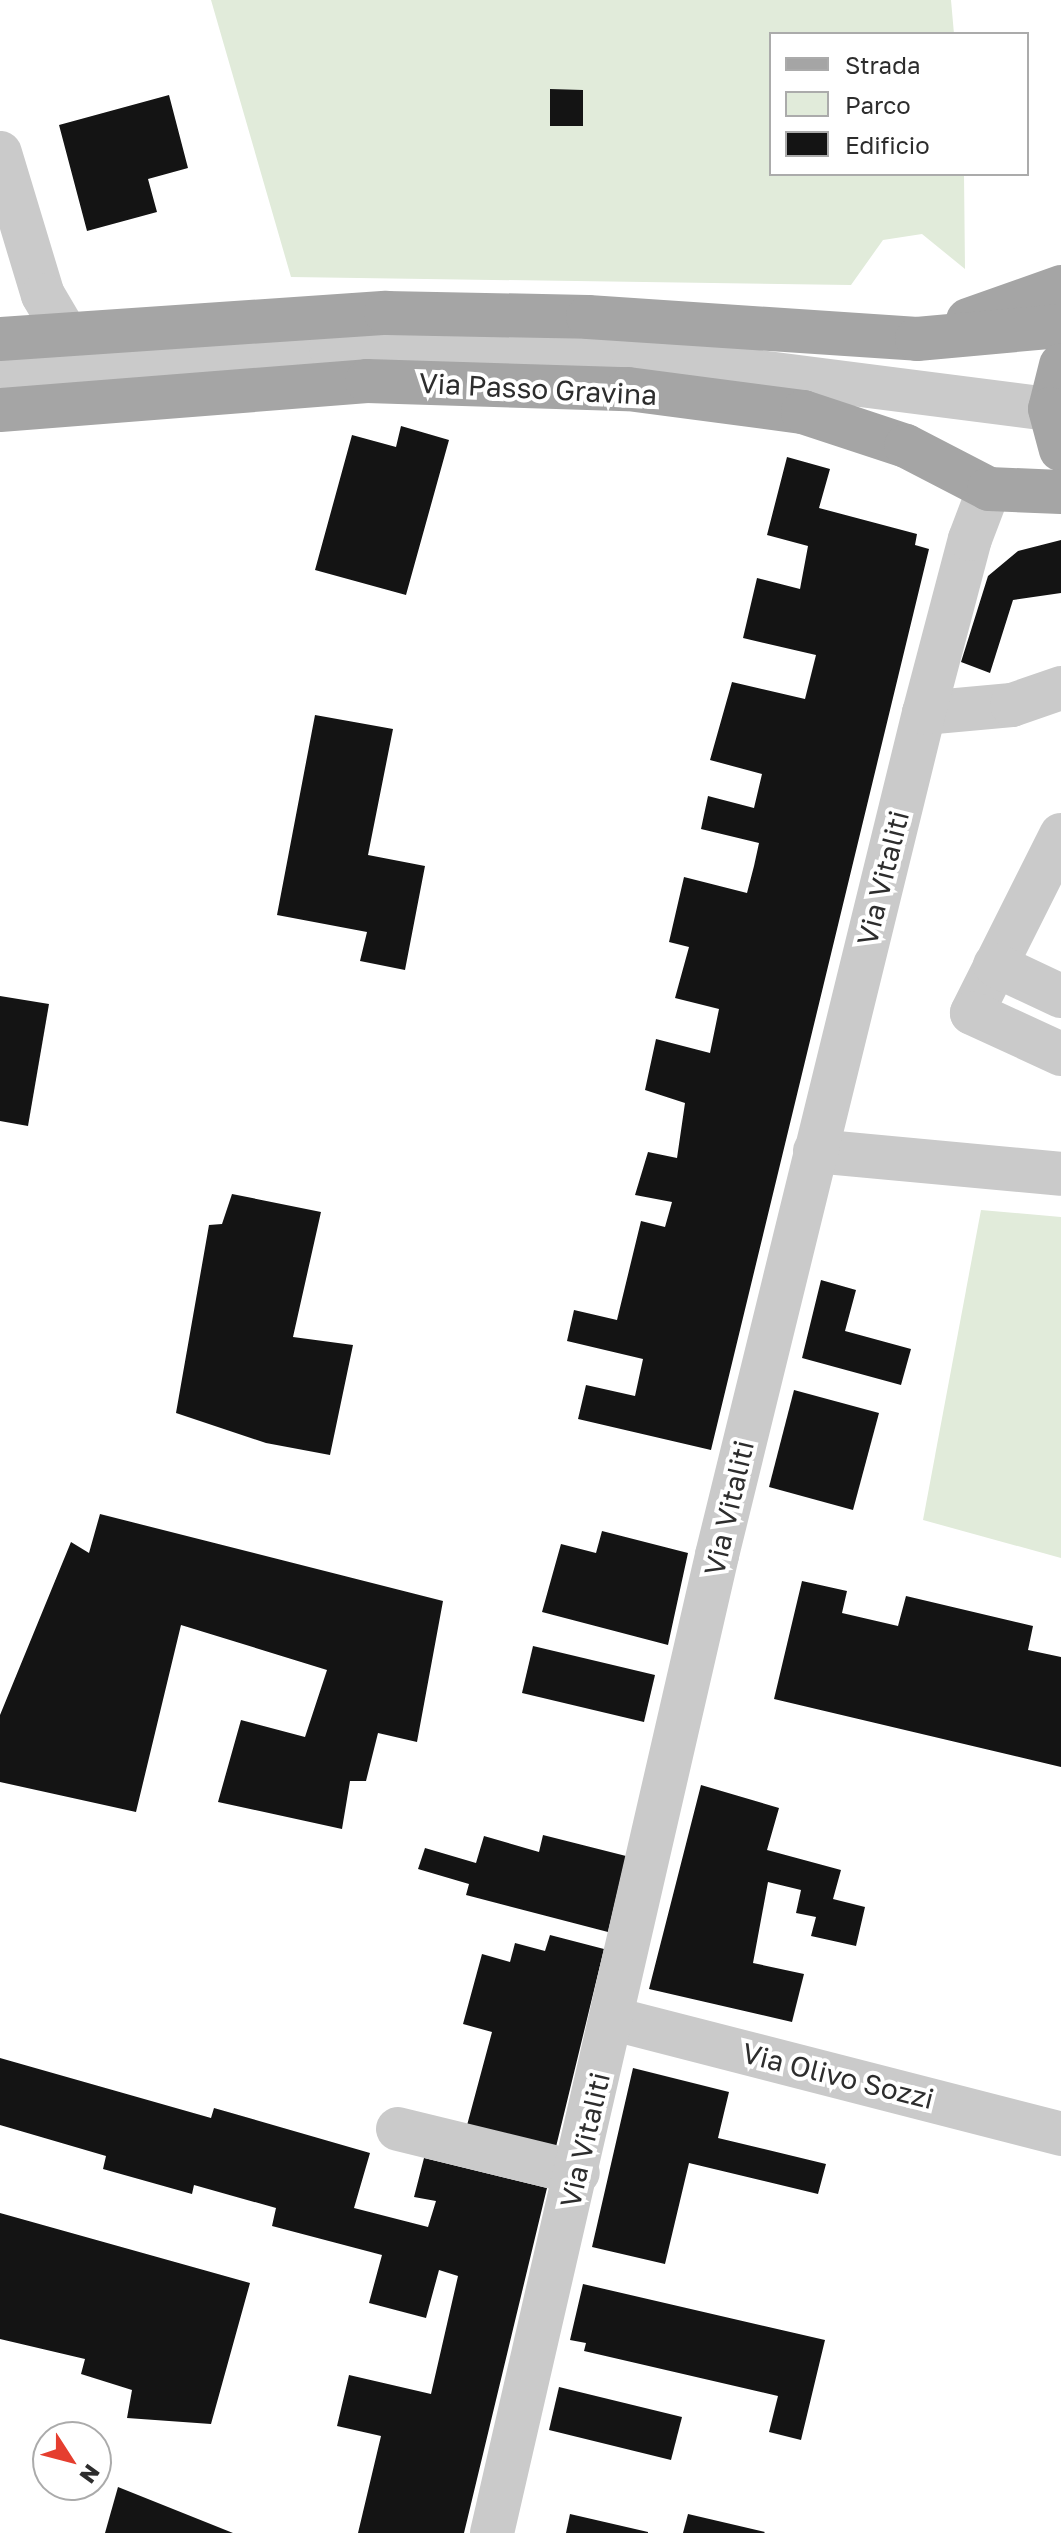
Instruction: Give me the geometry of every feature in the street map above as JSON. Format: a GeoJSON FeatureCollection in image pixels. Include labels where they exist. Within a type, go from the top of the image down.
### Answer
{"type":"FeatureCollection","features":[{"type":"Feature","properties":{"kind":"main road"},"geometry":{"type":"LineString","coordinates":[[917,339],[1061,287]]}},
{"type":"Feature","properties":{"kind":"main road"},"geometry":{"type":"LineString","coordinates":[[0,339],[386,313],[588,317],[917,339],[1061,326]]}},
{"type":"Feature","properties":{"kind":"main road"},"geometry":{"type":"LineString","coordinates":[[1057,423],[1061,365]]}},
{"type":"Feature","properties":{"kind":"main road","name":"Via Passo Gravina"},"geometry":{"type":"LineString","coordinates":[[0,410],[367,381],[628,389],[803,412],[906,446],[989,489],[1061,492]]}},
{"type":"Feature","properties":{"kind":"street"},"geometry":{"type":"LineString","coordinates":[[0,153],[43,295],[66,334]]}},
{"type":"Feature","properties":{"kind":"street"},"geometry":{"type":"LineString","coordinates":[[0,374],[331,349],[634,356],[1057,423]]}},
{"type":"Feature","properties":{"kind":"street","name":"Via Vitaliti"},"geometry":{"type":"LineString","coordinates":[[492,2533],[614,2019],[713,1570],[924,713],[970,539],[989,489]]}},
{"type":"Feature","properties":{"kind":"street"},"geometry":{"type":"LineString","coordinates":[[924,713],[1012,705],[1061,688]]}},
{"type":"Feature","properties":{"kind":"street"},"geometry":{"type":"LineString","coordinates":[[1061,835],[972,1013],[1061,1054]]}},
{"type":"Feature","properties":{"kind":"street"},"geometry":{"type":"LineString","coordinates":[[995,965],[1061,996]]}},
{"type":"Feature","properties":{"kind":"street"},"geometry":{"type":"LineString","coordinates":[[815,1151],[1061,1174]]}},
{"type":"Feature","properties":{"kind":"street","name":"Via Olivo Sozzi"},"geometry":{"type":"LineString","coordinates":[[614,2019],[1061,2134]]}},
{"type":"Feature","properties":{"kind":"street"},"geometry":{"type":"LineString","coordinates":[[398,2129],[578,2173]]}},
{"type":"Feature","properties":{"kind":"green space"},"geometry":{"type":"Polygon","coordinates":[[[211,0],[951,0],[954,32],[769,32],[769,176],[964,176],[965,269],[922,234],[883,240],[851,285],[291,277],[211,0]]]}},
{"type":"Feature","properties":{"kind":"green space"},"geometry":{"type":"Polygon","coordinates":[[[981,1210],[1061,1217],[1061,1558],[923,1520],[981,1210]]]}},
{"type":"Feature","properties":{"kind":"building"},"geometry":{"type":"Polygon","coordinates":[[[550,89],[583,90],[583,126],[550,126],[550,89]]]}},
{"type":"Feature","properties":{"kind":"building"},"geometry":{"type":"Polygon","coordinates":[[[169,95],[188,168],[148,179],[157,212],[87,231],[59,125],[169,95]]]}},
{"type":"Feature","properties":{"kind":"building"},"geometry":{"type":"Polygon","coordinates":[[[401,426],[449,440],[406,595],[315,570],[352,435],[396,447],[401,426]]]}},
{"type":"Feature","properties":{"kind":"building"},"geometry":{"type":"Polygon","coordinates":[[[787,457],[830,469],[819,508],[917,534],[915,545],[929,549],[711,1450],[578,1419],[586,1385],[635,1396],[643,1359],[567,1341],[574,1310],[617,1320],[641,1221],[665,1227],[672,1202],[635,1195],[648,1152],[677,1158],[685,1103],[645,1090],[656,1039],[710,1053],[719,1009],[675,998],[689,947],[669,942],[684,877],[747,893],[754,866],[759,843],[701,829],[708,796],[754,808],[762,774],[710,760],[732,682],[805,699],[816,655],[743,638],[757,578],[800,589],[808,546],[767,535],[787,457]]]}},
{"type":"Feature","properties":{"kind":"building"},"geometry":{"type":"Polygon","coordinates":[[[1061,540],[1061,593],[1013,600],[990,673],[961,662],[988,576],[1018,551],[1061,540]]]}},
{"type":"Feature","properties":{"kind":"building"},"geometry":{"type":"Polygon","coordinates":[[[315,715],[393,729],[368,855],[425,866],[405,970],[360,961],[367,932],[277,915],[315,715]]]}},
{"type":"Feature","properties":{"kind":"building"},"geometry":{"type":"Polygon","coordinates":[[[0,996],[49,1004],[28,1126],[0,1121],[0,996]]]}},
{"type":"Feature","properties":{"kind":"building"},"geometry":{"type":"Polygon","coordinates":[[[232,1194],[321,1212],[293,1337],[353,1345],[330,1455],[266,1443],[176,1413],[209,1225],[222,1224],[232,1194]]]}},
{"type":"Feature","properties":{"kind":"building"},"geometry":{"type":"Polygon","coordinates":[[[821,1280],[856,1290],[845,1331],[911,1349],[901,1385],[802,1358],[821,1280]]]}},
{"type":"Feature","properties":{"kind":"building"},"geometry":{"type":"Polygon","coordinates":[[[794,1390],[879,1413],[853,1510],[769,1487],[794,1390]]]}},
{"type":"Feature","properties":{"kind":"building"},"geometry":{"type":"Polygon","coordinates":[[[100,1514],[443,1601],[417,1742],[378,1733],[366,1781],[350,1781],[342,1829],[218,1802],[241,1720],[305,1737],[327,1670],[181,1625],[136,1812],[0,1782],[0,1715],[71,1542],[89,1553],[100,1514]]]}},
{"type":"Feature","properties":{"kind":"building"},"geometry":{"type":"Polygon","coordinates":[[[602,1531],[688,1553],[668,1645],[542,1612],[561,1544],[596,1553],[602,1531]]]}},
{"type":"Feature","properties":{"kind":"building"},"geometry":{"type":"Polygon","coordinates":[[[802,1581],[847,1591],[842,1613],[898,1626],[906,1596],[1033,1626],[1028,1650],[1061,1657],[1061,1767],[774,1699],[802,1581]]]}},
{"type":"Feature","properties":{"kind":"building"},"geometry":{"type":"Polygon","coordinates":[[[533,1646],[655,1675],[644,1722],[522,1693],[533,1646]]]}},
{"type":"Feature","properties":{"kind":"building"},"geometry":{"type":"Polygon","coordinates":[[[701,1785],[779,1808],[767,1850],[841,1870],[833,1899],[865,1907],[856,1946],[811,1936],[816,1917],[796,1913],[801,1890],[768,1882],[753,1963],[804,1974],[792,2022],[649,1989],[701,1785]]]}},
{"type":"Feature","properties":{"kind":"building"},"geometry":{"type":"Polygon","coordinates":[[[543,1835],[626,1856],[608,1932],[466,1895],[469,1884],[418,1869],[425,1848],[476,1863],[484,1836],[539,1852],[543,1835]]]}},
{"type":"Feature","properties":{"kind":"building"},"geometry":{"type":"Polygon","coordinates":[[[550,1935],[604,1949],[555,2151],[466,2129],[492,2032],[463,2024],[482,1954],[510,1962],[515,1943],[545,1951],[550,1935]]]}},
{"type":"Feature","properties":{"kind":"building"},"geometry":{"type":"Polygon","coordinates":[[[0,2058],[211,2118],[214,2108],[370,2153],[354,2208],[428,2227],[436,2201],[414,2197],[424,2158],[547,2188],[464,2533],[358,2533],[381,2436],[337,2426],[349,2375],[431,2394],[458,2276],[439,2270],[426,2318],[369,2303],[382,2255],[272,2226],[276,2208],[194,2185],[192,2194],[103,2169],[106,2156],[0,2125],[0,2058]]]}},
{"type":"Feature","properties":{"kind":"building"},"geometry":{"type":"Polygon","coordinates":[[[633,2068],[729,2092],[718,2138],[826,2164],[818,2194],[689,2163],[665,2264],[592,2247],[633,2068]]]}},
{"type":"Feature","properties":{"kind":"building"},"geometry":{"type":"Polygon","coordinates":[[[0,2213],[250,2283],[211,2424],[127,2418],[132,2390],[81,2374],[85,2359],[0,2339],[0,2213]]]}},
{"type":"Feature","properties":{"kind":"building"},"geometry":{"type":"Polygon","coordinates":[[[583,2284],[825,2340],[801,2440],[769,2432],[778,2396],[584,2351],[586,2343],[570,2340],[583,2284]]]}},
{"type":"Feature","properties":{"kind":"building"},"geometry":{"type":"Polygon","coordinates":[[[559,2387],[682,2417],[671,2460],[549,2430],[559,2387]]]}},
{"type":"Feature","properties":{"kind":"building"},"geometry":{"type":"Polygon","coordinates":[[[118,2487],[233,2533],[105,2533],[118,2487]]]}},
{"type":"Feature","properties":{"kind":"building"},"geometry":{"type":"Polygon","coordinates":[[[570,2514],[648,2532],[648,2533],[566,2533],[570,2514]]]}},
{"type":"Feature","properties":{"kind":"building"},"geometry":{"type":"Polygon","coordinates":[[[688,2514],[765,2532],[683,2533],[688,2514]]]}}]}
